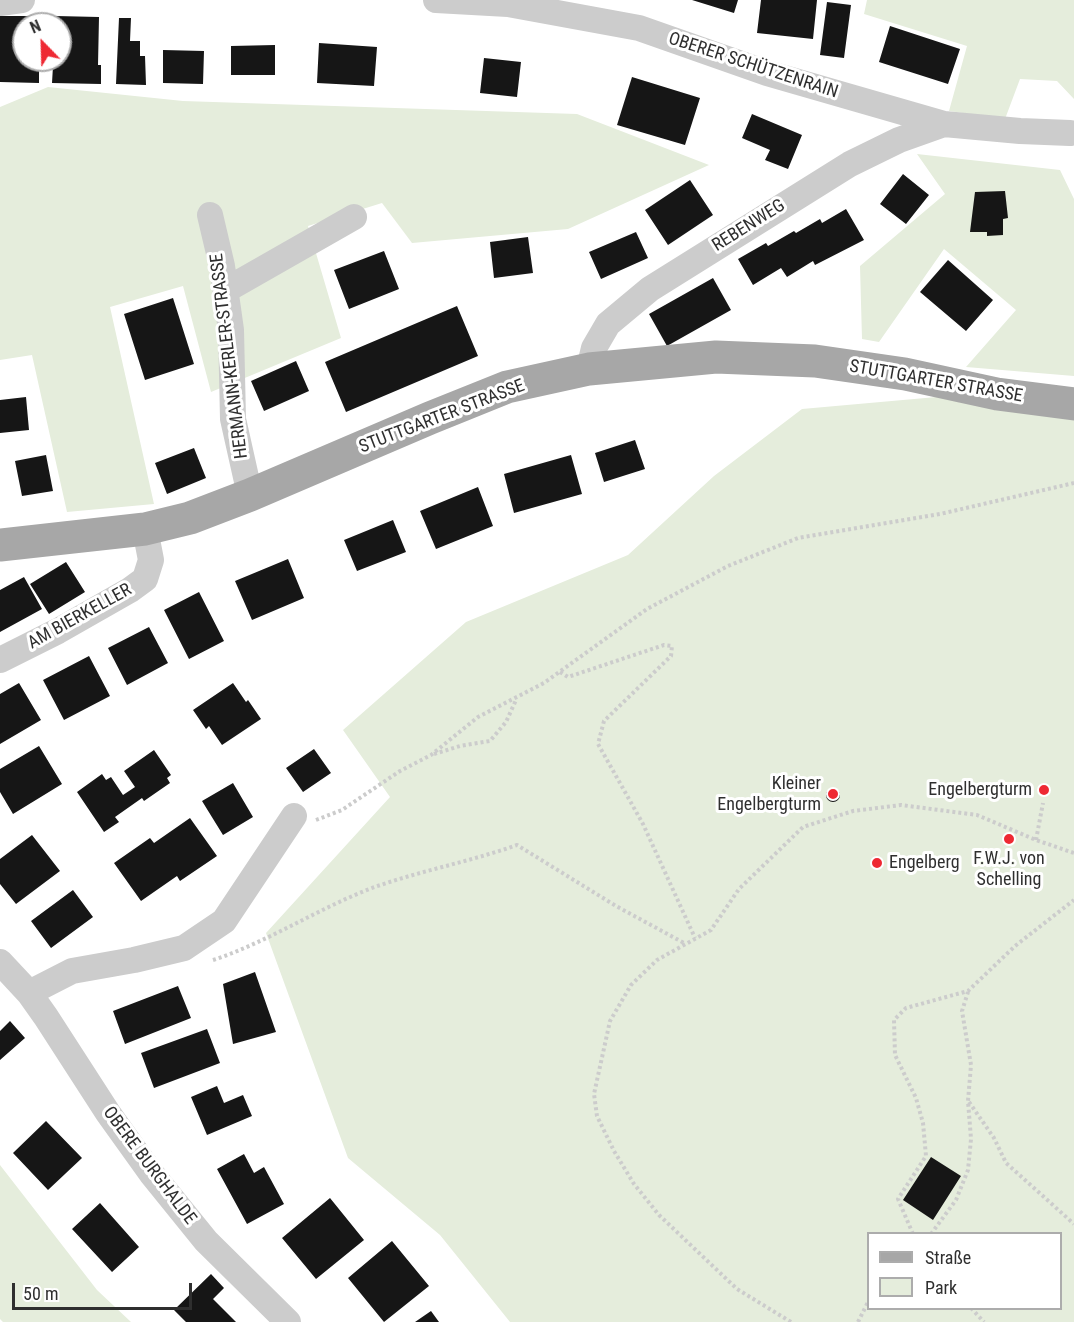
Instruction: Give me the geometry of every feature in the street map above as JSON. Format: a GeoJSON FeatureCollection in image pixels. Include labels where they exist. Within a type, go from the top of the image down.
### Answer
{"type":"FeatureCollection","features":[{"type":"Feature","properties":{"kind":"main road","name":"STUTTGARTER STRASSE"},"geometry":{"type":"LineString","coordinates":[[0,545],[145,529],[190,518],[507,387],[589,369],[716,357],[815,361],[905,374],[997,394],[1074,404]]}},
{"type":"Feature","properties":{"kind":"street"},"geometry":{"type":"LineString","coordinates":[[0,3],[22,0]]}},
{"type":"Feature","properties":{"kind":"street","name":"OBERER SCHÜTZENRAIN"},"geometry":{"type":"LineString","coordinates":[[436,0],[508,4],[639,28],[767,74],[944,124],[1070,133]]}},
{"type":"Feature","properties":{"kind":"street","name":"REBENWEG"},"geometry":{"type":"LineString","coordinates":[[589,369],[594,348],[608,324],[650,289],[850,164],[899,140],[944,124]]}},
{"type":"Feature","properties":{"kind":"street","name":"HERMANN-KERLER-STRASSE"},"geometry":{"type":"LineString","coordinates":[[210,216],[222,266],[231,330],[233,419],[250,495]]}},
{"type":"Feature","properties":{"kind":"street"},"geometry":{"type":"LineString","coordinates":[[226,290],[354,217]]}},
{"type":"Feature","properties":{"kind":"street","name":"AM BIERKELLER"},"geometry":{"type":"LineString","coordinates":[[0,660],[58,631],[145,579],[150,560],[145,529]]}},
{"type":"Feature","properties":{"kind":"street"},"geometry":{"type":"LineString","coordinates":[[29,993],[72,971],[184,948],[224,921],[288,826]]}},
{"type":"Feature","properties":{"kind":"street","name":"OBERE BURGHALDE"},"geometry":{"type":"LineString","coordinates":[[0,962],[29,993],[151,1173],[206,1241],[288,1322]]}},
{"type":"Feature","properties":{"kind":"path"},"geometry":{"type":"LineString","coordinates":[[431,755],[478,717],[544,683],[647,609],[728,566],[798,538],[940,514],[1074,483]]}},
{"type":"Feature","properties":{"kind":"path"},"geometry":{"type":"LineString","coordinates":[[560,672],[568,677],[664,645],[672,646],[671,656],[604,721],[598,744],[643,824],[695,938]]}},
{"type":"Feature","properties":{"kind":"path"},"geometry":{"type":"LineString","coordinates":[[288,826],[342,810],[400,771],[431,755],[460,746],[490,741],[506,722],[516,698]]}},
{"type":"Feature","properties":{"kind":"path"},"geometry":{"type":"LineString","coordinates":[[1036,840],[1042,803]]}},
{"type":"Feature","properties":{"kind":"path"},"geometry":{"type":"LineString","coordinates":[[791,1322],[737,1288],[659,1215],[634,1184],[597,1116],[594,1094],[610,1021],[631,985],[657,960],[711,930],[739,889],[803,827],[853,811],[901,805],[977,815],[1074,853]]}},
{"type":"Feature","properties":{"kind":"path"},"geometry":{"type":"LineString","coordinates":[[212,961],[241,951],[328,907],[370,889],[517,845],[616,906],[685,944]]}},
{"type":"Feature","properties":{"kind":"path"},"geometry":{"type":"LineString","coordinates":[[913,1232],[898,1199],[926,1156],[923,1123],[916,1098],[895,1055],[894,1020],[906,1008],[968,991],[1015,946],[1074,900]]}},
{"type":"Feature","properties":{"kind":"path"},"geometry":{"type":"LineString","coordinates":[[932,1232],[956,1200],[968,1170],[971,1139],[968,1101],[971,1065],[962,1011],[968,991]]}},
{"type":"Feature","properties":{"kind":"path"},"geometry":{"type":"LineString","coordinates":[[968,1101],[994,1138],[1006,1163],[1074,1224]]}},
{"type":"Feature","properties":{"kind":"path"},"geometry":{"type":"LineString","coordinates":[[858,1322],[867,1304]]}},
{"type":"Feature","properties":{"kind":"path"},"geometry":{"type":"LineString","coordinates":[[973,1310],[984,1322]]}},
{"type":"Feature","properties":{"kind":"green space"},"geometry":{"type":"Polygon","coordinates":[[[867,0],[1074,0],[1074,99],[1057,81],[1020,79],[1005,119],[949,111],[967,46],[864,14],[867,0]]]}},
{"type":"Feature","properties":{"kind":"green space"},"geometry":{"type":"Polygon","coordinates":[[[48,87],[183,101],[577,114],[709,165],[568,229],[412,243],[382,203],[308,226],[341,338],[211,392],[183,286],[110,307],[154,504],[67,512],[32,355],[0,360],[0,107],[48,87]]]}},
{"type":"Feature","properties":{"kind":"green space"},"geometry":{"type":"Polygon","coordinates":[[[917,154],[1060,170],[1074,199],[1074,376],[966,367],[1016,310],[944,249],[879,342],[862,339],[860,266],[945,194],[917,154]]]}},
{"type":"Feature","properties":{"kind":"green space"},"geometry":{"type":"Polygon","coordinates":[[[959,395],[1074,414],[1074,1322],[510,1322],[440,1235],[348,1158],[266,933],[390,797],[343,730],[466,622],[628,555],[714,476],[802,409],[959,395]]]}},
{"type":"Feature","properties":{"kind":"green space"},"geometry":{"type":"Polygon","coordinates":[[[0,1165],[97,1290],[131,1322],[3,1322],[0,1319],[0,1165]]]}},
{"type":"Feature","properties":{"kind":"building"},"geometry":{"type":"Polygon","coordinates":[[[692,0],[738,0],[734,13],[692,0]]]}},
{"type":"Feature","properties":{"kind":"building"},"geometry":{"type":"Polygon","coordinates":[[[761,0],[817,0],[813,39],[757,33],[761,0]]]}},
{"type":"Feature","properties":{"kind":"building"},"geometry":{"type":"Polygon","coordinates":[[[827,2],[851,5],[844,58],[820,55],[827,2]]]}},
{"type":"Feature","properties":{"kind":"building"},"geometry":{"type":"Polygon","coordinates":[[[0,16],[12,16],[12,72],[39,72],[39,83],[0,82],[0,16]]]}},
{"type":"Feature","properties":{"kind":"building"},"geometry":{"type":"Polygon","coordinates":[[[72,16],[99,17],[98,65],[101,65],[101,84],[52,83],[53,72],[72,72],[72,16]]]}},
{"type":"Feature","properties":{"kind":"building"},"geometry":{"type":"Polygon","coordinates":[[[119,18],[131,18],[130,41],[140,41],[140,56],[145,56],[146,85],[116,84],[119,18]]]}},
{"type":"Feature","properties":{"kind":"building"},"geometry":{"type":"Polygon","coordinates":[[[890,26],[960,49],[948,84],[879,62],[890,26]]]}},
{"type":"Feature","properties":{"kind":"building"},"geometry":{"type":"Polygon","coordinates":[[[319,43],[377,47],[374,86],[317,83],[319,43]]]}},
{"type":"Feature","properties":{"kind":"building"},"geometry":{"type":"Polygon","coordinates":[[[275,45],[275,75],[231,75],[231,46],[275,45]]]}},
{"type":"Feature","properties":{"kind":"building"},"geometry":{"type":"Polygon","coordinates":[[[163,50],[204,51],[203,84],[163,83],[163,50]]]}},
{"type":"Feature","properties":{"kind":"building"},"geometry":{"type":"Polygon","coordinates":[[[484,58],[521,62],[517,97],[480,93],[484,58]]]}},
{"type":"Feature","properties":{"kind":"building"},"geometry":{"type":"Polygon","coordinates":[[[632,77],[700,98],[685,145],[617,125],[632,77]]]}},
{"type":"Feature","properties":{"kind":"building"},"geometry":{"type":"Polygon","coordinates":[[[752,114],[802,135],[788,169],[765,160],[770,150],[742,138],[752,114]]]}},
{"type":"Feature","properties":{"kind":"building"},"geometry":{"type":"Polygon","coordinates":[[[903,174],[929,195],[906,224],[880,204],[903,174]]]}},
{"type":"Feature","properties":{"kind":"building"},"geometry":{"type":"Polygon","coordinates":[[[690,180],[713,215],[668,245],[645,210],[690,180]]]}},
{"type":"Feature","properties":{"kind":"building"},"geometry":{"type":"Polygon","coordinates":[[[1005,191],[1008,218],[1003,219],[1003,235],[987,236],[987,232],[970,232],[975,192],[1005,191]]]}},
{"type":"Feature","properties":{"kind":"building"},"geometry":{"type":"Polygon","coordinates":[[[846,209],[864,240],[815,265],[813,261],[787,277],[781,268],[753,285],[738,259],[766,243],[768,246],[794,231],[796,233],[820,219],[822,223],[846,209]]]}},
{"type":"Feature","properties":{"kind":"building"},"geometry":{"type":"Polygon","coordinates":[[[636,232],[648,258],[601,279],[589,252],[636,232]]]}},
{"type":"Feature","properties":{"kind":"building"},"geometry":{"type":"Polygon","coordinates":[[[528,237],[533,273],[494,278],[490,242],[528,237]]]}},
{"type":"Feature","properties":{"kind":"building"},"geometry":{"type":"Polygon","coordinates":[[[384,251],[399,289],[349,309],[334,270],[384,251]]]}},
{"type":"Feature","properties":{"kind":"building"},"geometry":{"type":"Polygon","coordinates":[[[948,260],[993,300],[966,331],[920,292],[948,260]]]}},
{"type":"Feature","properties":{"kind":"building"},"geometry":{"type":"Polygon","coordinates":[[[713,278],[731,310],[667,346],[649,314],[713,278]]]}},
{"type":"Feature","properties":{"kind":"building"},"geometry":{"type":"Polygon","coordinates":[[[173,298],[194,364],[145,380],[124,314],[173,298]]]}},
{"type":"Feature","properties":{"kind":"building"},"geometry":{"type":"Polygon","coordinates":[[[457,306],[478,356],[346,412],[325,362],[457,306]]]}},
{"type":"Feature","properties":{"kind":"building"},"geometry":{"type":"Polygon","coordinates":[[[296,361],[309,391],[264,411],[251,381],[296,361]]]}},
{"type":"Feature","properties":{"kind":"building"},"geometry":{"type":"Polygon","coordinates":[[[26,397],[29,430],[0,433],[0,400],[26,397]]]}},
{"type":"Feature","properties":{"kind":"building"},"geometry":{"type":"Polygon","coordinates":[[[635,440],[645,469],[604,482],[595,453],[635,440]]]}},
{"type":"Feature","properties":{"kind":"building"},"geometry":{"type":"Polygon","coordinates":[[[194,448],[206,478],[167,494],[155,463],[194,448]]]}},
{"type":"Feature","properties":{"kind":"building"},"geometry":{"type":"Polygon","coordinates":[[[46,455],[53,491],[22,496],[15,461],[46,455]]]}},
{"type":"Feature","properties":{"kind":"building"},"geometry":{"type":"Polygon","coordinates":[[[571,455],[582,494],[514,513],[504,474],[571,455]]]}},
{"type":"Feature","properties":{"kind":"building"},"geometry":{"type":"Polygon","coordinates":[[[478,487],[493,526],[436,549],[420,511],[478,487]]]}},
{"type":"Feature","properties":{"kind":"building"},"geometry":{"type":"Polygon","coordinates":[[[393,520],[406,552],[357,571],[344,540],[393,520]]]}},
{"type":"Feature","properties":{"kind":"building"},"geometry":{"type":"Polygon","coordinates":[[[288,559],[304,598],[252,620],[235,581],[288,559]]]}},
{"type":"Feature","properties":{"kind":"building"},"geometry":{"type":"Polygon","coordinates":[[[66,562],[85,592],[49,614],[30,584],[66,562]]]}},
{"type":"Feature","properties":{"kind":"building"},"geometry":{"type":"Polygon","coordinates":[[[24,577],[42,609],[0,632],[0,590],[24,577]]]}},
{"type":"Feature","properties":{"kind":"building"},"geometry":{"type":"Polygon","coordinates":[[[199,592],[224,641],[189,659],[164,610],[199,592]]]}},
{"type":"Feature","properties":{"kind":"building"},"geometry":{"type":"Polygon","coordinates":[[[149,627],[168,663],[127,685],[108,648],[149,627]]]}},
{"type":"Feature","properties":{"kind":"building"},"geometry":{"type":"Polygon","coordinates":[[[89,656],[110,696],[64,720],[43,680],[89,656]]]}},
{"type":"Feature","properties":{"kind":"building"},"geometry":{"type":"Polygon","coordinates":[[[19,683],[41,720],[0,744],[0,694],[19,683]]]}},
{"type":"Feature","properties":{"kind":"building"},"geometry":{"type":"Polygon","coordinates":[[[233,683],[261,719],[222,745],[209,726],[206,729],[193,710],[233,683]]]}},
{"type":"Feature","properties":{"kind":"building"},"geometry":{"type":"Polygon","coordinates":[[[39,746],[62,784],[13,814],[0,792],[0,769],[39,746]]]}},
{"type":"Feature","properties":{"kind":"building"},"geometry":{"type":"Polygon","coordinates":[[[314,749],[331,773],[303,792],[286,768],[314,749]]]}},
{"type":"Feature","properties":{"kind":"building"},"geometry":{"type":"Polygon","coordinates":[[[154,750],[171,775],[167,778],[170,783],[144,801],[142,798],[115,817],[119,822],[104,832],[77,792],[102,774],[106,780],[111,777],[123,795],[135,787],[124,771],[154,750]]]}},
{"type":"Feature","properties":{"kind":"building"},"geometry":{"type":"Polygon","coordinates":[[[233,783],[253,817],[223,835],[202,801],[233,783]]]}},
{"type":"Feature","properties":{"kind":"building","name":"Kleiner Engelbergturm"},"geometry":{"type":"Polygon","coordinates":[[[833,788],[838,790],[840,795],[838,800],[833,802],[828,800],[826,795],[828,790],[833,788]]]}},
{"type":"Feature","properties":{"kind":"building"},"geometry":{"type":"Polygon","coordinates":[[[190,818],[217,856],[180,881],[177,876],[141,901],[114,863],[150,838],[154,843],[190,818]]]}},
{"type":"Feature","properties":{"kind":"building"},"geometry":{"type":"Polygon","coordinates":[[[32,835],[60,871],[16,904],[0,884],[0,859],[32,835]]]}},
{"type":"Feature","properties":{"kind":"building"},"geometry":{"type":"Polygon","coordinates":[[[73,890],[93,917],[51,948],[31,921],[73,890]]]}},
{"type":"Feature","properties":{"kind":"building"},"geometry":{"type":"Polygon","coordinates":[[[255,972],[276,1032],[233,1044],[223,984],[255,972]]]}},
{"type":"Feature","properties":{"kind":"building"},"geometry":{"type":"Polygon","coordinates":[[[178,986],[191,1018],[125,1044],[113,1011],[178,986]]]}},
{"type":"Feature","properties":{"kind":"building"},"geometry":{"type":"Polygon","coordinates":[[[10,1021],[25,1038],[0,1060],[0,1031],[10,1021]]]}},
{"type":"Feature","properties":{"kind":"building"},"geometry":{"type":"Polygon","coordinates":[[[207,1029],[220,1063],[154,1088],[141,1053],[207,1029]]]}},
{"type":"Feature","properties":{"kind":"building"},"geometry":{"type":"Polygon","coordinates":[[[217,1086],[224,1103],[243,1095],[252,1116],[207,1135],[191,1097],[217,1086]]]}},
{"type":"Feature","properties":{"kind":"building"},"geometry":{"type":"Polygon","coordinates":[[[46,1121],[82,1158],[48,1190],[13,1153],[46,1121]]]}},
{"type":"Feature","properties":{"kind":"building"},"geometry":{"type":"Polygon","coordinates":[[[244,1154],[254,1173],[264,1167],[284,1204],[247,1224],[217,1169],[244,1154]]]}},
{"type":"Feature","properties":{"kind":"building"},"geometry":{"type":"Polygon","coordinates":[[[931,1157],[961,1176],[933,1220],[903,1200],[931,1157]]]}},
{"type":"Feature","properties":{"kind":"building"},"geometry":{"type":"Polygon","coordinates":[[[330,1198],[364,1240],[316,1279],[282,1238],[330,1198]]]}},
{"type":"Feature","properties":{"kind":"building"},"geometry":{"type":"Polygon","coordinates":[[[100,1203],[139,1247],[112,1272],[72,1229],[100,1203]]]}},
{"type":"Feature","properties":{"kind":"building"},"geometry":{"type":"Polygon","coordinates":[[[392,1241],[429,1286],[384,1322],[348,1278],[392,1241]]]}},
{"type":"Feature","properties":{"kind":"building"},"geometry":{"type":"Polygon","coordinates":[[[211,1274],[224,1288],[213,1299],[236,1322],[186,1322],[174,1310],[211,1274]]]}},
{"type":"Feature","properties":{"kind":"building"},"geometry":{"type":"Polygon","coordinates":[[[431,1311],[439,1322],[415,1322],[431,1311]]]}},
{"type":"Feature","properties":{"kind":"place","name":"Engelbergturm"},"geometry":{"type":"Point","coordinates":[1044,790]}},
{"type":"Feature","properties":{"kind":"place","name":"Kleiner Engelbergturm"},"geometry":{"type":"Point","coordinates":[833,794]}},
{"type":"Feature","properties":{"kind":"place","name":"F.W.J. von Schelling"},"geometry":{"type":"Point","coordinates":[1009,839]}},
{"type":"Feature","properties":{"kind":"place","name":"Engelberg"},"geometry":{"type":"Point","coordinates":[877,863]}}]}
